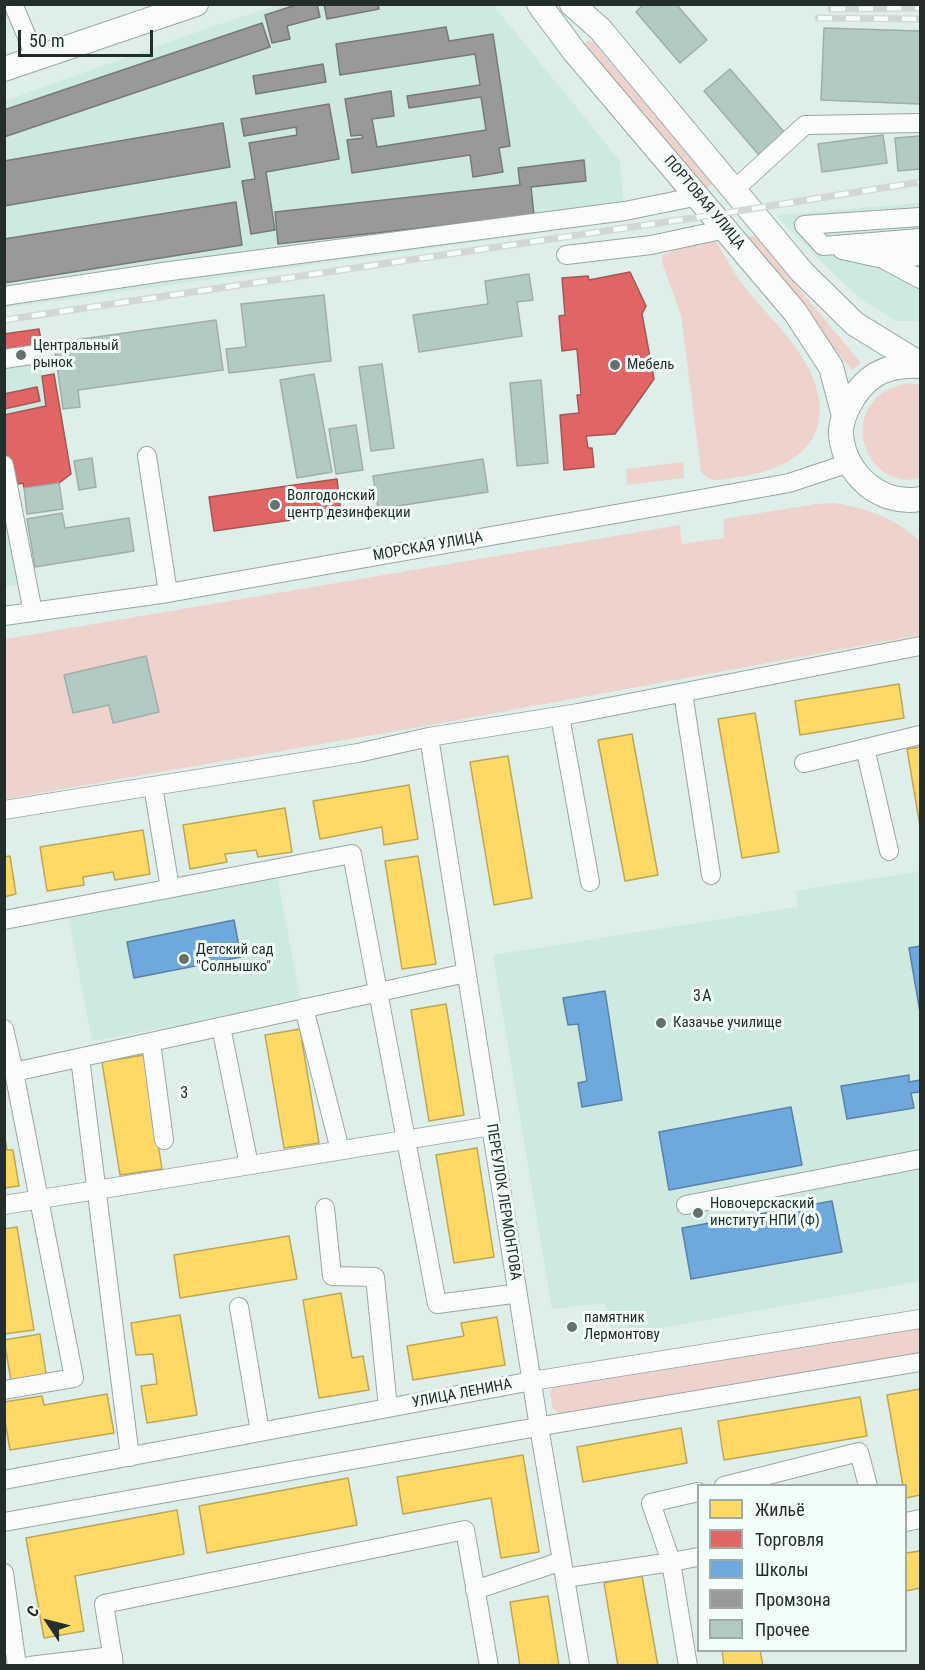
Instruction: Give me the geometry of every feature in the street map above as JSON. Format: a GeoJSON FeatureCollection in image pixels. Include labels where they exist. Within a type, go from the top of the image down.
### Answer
{"type":"FeatureCollection","features":[{"type":"Feature","properties":{"kind":"main road"},"geometry":{"type":"LineString","coordinates":[[4,69],[196,4]]}},
{"type":"Feature","properties":{"kind":"main road","name":"ПОРТОВАЯ УЛИЦА"},"geometry":{"type":"LineString","coordinates":[[539,4],[574,51],[795,312],[831,366],[844,416]]}},
{"type":"Feature","properties":{"kind":"main road","name":"ПОРТОВАЯ УЛИЦА"},"geometry":{"type":"LineString","coordinates":[[572,4],[600,28],[802,272],[855,324],[921,365]]}},
{"type":"Feature","properties":{"kind":"main road"},"geometry":{"type":"LineString","coordinates":[[574,51],[577,38],[586,30],[600,28]]}},
{"type":"Feature","properties":{"kind":"main road"},"geometry":{"type":"LineString","coordinates":[[921,365],[901,365],[875,374],[855,393],[844,416],[841,434],[849,463],[867,486],[884,496],[908,501],[921,499]]}},
{"type":"Feature","properties":{"kind":"street"},"geometry":{"type":"LineString","coordinates":[[13,4],[36,58]]}},
{"type":"Feature","properties":{"kind":"street"},"geometry":{"type":"LineString","coordinates":[[733,191],[805,125],[921,123]]}},
{"type":"Feature","properties":{"kind":"street"},"geometry":{"type":"LineString","coordinates":[[4,296],[175,270],[625,211],[699,196]]}},
{"type":"Feature","properties":{"kind":"street"},"geometry":{"type":"LineString","coordinates":[[918,277],[916,256],[882,250],[823,246],[804,225],[921,217]]}},
{"type":"Feature","properties":{"kind":"street"},"geometry":{"type":"LineString","coordinates":[[566,255],[653,252],[726,230]]}},
{"type":"Feature","properties":{"kind":"street"},"geometry":{"type":"LineString","coordinates":[[882,250],[921,238]]}},
{"type":"Feature","properties":{"kind":"street"},"geometry":{"type":"LineString","coordinates":[[882,250],[918,277]]}},
{"type":"Feature","properties":{"kind":"street"},"geometry":{"type":"LineString","coordinates":[[4,358],[31,355]]}},
{"type":"Feature","properties":{"kind":"street"},"geometry":{"type":"LineString","coordinates":[[147,456],[168,592]]}},
{"type":"Feature","properties":{"kind":"street","name":"МОРСКАЯ УЛИЦА"},"geometry":{"type":"LineString","coordinates":[[4,616],[168,592],[789,483],[849,463]]}},
{"type":"Feature","properties":{"kind":"street"},"geometry":{"type":"LineString","coordinates":[[4,465],[33,612]]}},
{"type":"Feature","properties":{"kind":"street"},"geometry":{"type":"LineString","coordinates":[[4,810],[358,753],[429,737],[560,716],[921,646]]}},
{"type":"Feature","properties":{"kind":"street"},"geometry":{"type":"LineString","coordinates":[[683,693],[711,875]]}},
{"type":"Feature","properties":{"kind":"street"},"geometry":{"type":"LineString","coordinates":[[560,716],[590,882]]}},
{"type":"Feature","properties":{"kind":"street"},"geometry":{"type":"LineString","coordinates":[[804,763],[921,735]]}},
{"type":"Feature","properties":{"kind":"street","name":"ПЕРЕУЛОК ЛЕРМОНТОВА"},"geometry":{"type":"LineString","coordinates":[[429,737],[539,1427],[580,1665]]}},
{"type":"Feature","properties":{"kind":"street"},"geometry":{"type":"LineString","coordinates":[[864,748],[889,851]]}},
{"type":"Feature","properties":{"kind":"street"},"geometry":{"type":"LineString","coordinates":[[153,786],[170,888]]}},
{"type":"Feature","properties":{"kind":"street"},"geometry":{"type":"LineString","coordinates":[[4,920],[352,854],[437,1304],[512,1294]]}},
{"type":"Feature","properties":{"kind":"street"},"geometry":{"type":"LineString","coordinates":[[14,1072],[466,973]]}},
{"type":"Feature","properties":{"kind":"street"},"geometry":{"type":"LineString","coordinates":[[304,1008],[340,1150]]}},
{"type":"Feature","properties":{"kind":"street"},"geometry":{"type":"LineString","coordinates":[[221,1027],[249,1165]]}},
{"type":"Feature","properties":{"kind":"street"},"geometry":{"type":"LineString","coordinates":[[4,1029],[74,1378],[4,1390]]}},
{"type":"Feature","properties":{"kind":"street"},"geometry":{"type":"LineString","coordinates":[[151,1042],[164,1140]]}},
{"type":"Feature","properties":{"kind":"street"},"geometry":{"type":"LineString","coordinates":[[80,1058],[130,1457]]}},
{"type":"Feature","properties":{"kind":"street"},"geometry":{"type":"LineString","coordinates":[[4,1205],[491,1125]]}},
{"type":"Feature","properties":{"kind":"street"},"geometry":{"type":"LineString","coordinates":[[686,1205],[921,1159]]}},
{"type":"Feature","properties":{"kind":"street"},"geometry":{"type":"LineString","coordinates":[[325,1208],[332,1276],[375,1277],[388,1408]]}},
{"type":"Feature","properties":{"kind":"street"},"geometry":{"type":"LineString","coordinates":[[239,1307],[260,1432]]}},
{"type":"Feature","properties":{"kind":"street","name":"УЛИЦА ЛЕНИНА"},"geometry":{"type":"LineString","coordinates":[[4,1480],[532,1381],[921,1318]]}},
{"type":"Feature","properties":{"kind":"street"},"geometry":{"type":"LineString","coordinates":[[4,1522],[921,1362]]}},
{"type":"Feature","properties":{"kind":"street"},"geometry":{"type":"LineString","coordinates":[[728,1484],[859,1452],[868,1484]]}},
{"type":"Feature","properties":{"kind":"street"},"geometry":{"type":"LineString","coordinates":[[688,1665],[671,1562],[651,1503],[697,1492]]}},
{"type":"Feature","properties":{"kind":"street"},"geometry":{"type":"LineString","coordinates":[[29,1665],[114,1660],[104,1604],[465,1530],[489,1665]]}},
{"type":"Feature","properties":{"kind":"street"},"geometry":{"type":"LineString","coordinates":[[475,1590],[564,1570],[671,1562],[697,1557]]}},
{"type":"Feature","properties":{"kind":"street"},"geometry":{"type":"LineString","coordinates":[[4,1573],[17,1665]]}},
{"type":"Feature","properties":{"kind":"shaded area"},"geometry":{"type":"Polygon","coordinates":[[[278,5],[493,5],[620,161],[625,221],[5,308],[5,101],[278,5]]]}},
{"type":"Feature","properties":{"kind":"shaded area"},"geometry":{"type":"Polygon","coordinates":[[[587,41],[593,42],[712,184],[703,191],[585,48],[587,41]]]}},
{"type":"Feature","properties":{"kind":"shaded area"},"geometry":{"type":"Polygon","coordinates":[[[920,203],[920,321],[896,321],[862,300],[776,215],[920,203]]]}},
{"type":"Feature","properties":{"kind":"shaded area"},"geometry":{"type":"Polygon","coordinates":[[[747,237],[756,237],[861,363],[852,370],[746,244],[747,237]]]}},
{"type":"Feature","properties":{"kind":"shaded area"},"geometry":{"type":"Polygon","coordinates":[[[712,239],[717,243],[741,282],[797,349],[813,378],[820,414],[816,430],[809,443],[786,463],[755,474],[717,480],[708,478],[701,471],[681,315],[662,262],[662,255],[712,239]]]}},
{"type":"Feature","properties":{"kind":"shaded area","name":"Центральный рынок"},"geometry":{"type":"Polygon","coordinates":[[[33,330],[46,406],[5,415],[4,334],[33,330]]]}},
{"type":"Feature","properties":{"kind":"shaded area"},"geometry":{"type":"Polygon","coordinates":[[[908,383],[920,385],[920,478],[904,479],[890,476],[869,456],[864,442],[863,427],[866,413],[875,399],[886,391],[908,383]]]}},
{"type":"Feature","properties":{"kind":"shaded area"},"geometry":{"type":"Polygon","coordinates":[[[4,448],[26,583],[5,587],[4,587],[4,448]]]}},
{"type":"Feature","properties":{"kind":"shaded area"},"geometry":{"type":"Polygon","coordinates":[[[683,462],[684,478],[627,485],[626,469],[683,462]]]}},
{"type":"Feature","properties":{"kind":"shaded area"},"geometry":{"type":"Polygon","coordinates":[[[835,503],[859,508],[891,520],[920,541],[920,635],[425,726],[5,799],[5,639],[680,525],[682,544],[724,538],[723,519],[835,503]]]}},
{"type":"Feature","properties":{"kind":"shaded area"},"geometry":{"type":"Polygon","coordinates":[[[920,871],[920,1281],[613,1337],[605,1303],[552,1309],[493,955],[798,907],[796,891],[920,871]]]}},
{"type":"Feature","properties":{"kind":"shaded area","name":"Детский сад \"Солнышко\""},"geometry":{"type":"Polygon","coordinates":[[[277,875],[301,1003],[92,1041],[68,915],[277,875]]]}},
{"type":"Feature","properties":{"kind":"shaded area"},"geometry":{"type":"Polygon","coordinates":[[[920,1320],[920,1354],[561,1415],[553,1409],[550,1392],[557,1383],[920,1320]]]}},
{"type":"Feature","properties":{"kind":"building: Жильё"},"geometry":{"type":"Polygon","coordinates":[[[899,684],[904,718],[800,735],[795,701],[899,684]]]}},
{"type":"Feature","properties":{"kind":"building: Жильё"},"geometry":{"type":"Polygon","coordinates":[[[755,713],[779,852],[742,858],[718,719],[755,713]]]}},
{"type":"Feature","properties":{"kind":"building: Жильё"},"geometry":{"type":"Polygon","coordinates":[[[632,734],[658,875],[625,881],[598,740],[632,734]]]}},
{"type":"Feature","properties":{"kind":"building: Жильё"},"geometry":{"type":"Polygon","coordinates":[[[920,747],[920,826],[907,749],[920,747]]]}},
{"type":"Feature","properties":{"kind":"building: Жильё"},"geometry":{"type":"Polygon","coordinates":[[[508,756],[532,898],[494,905],[470,762],[508,756]]]}},
{"type":"Feature","properties":{"kind":"building: Жильё"},"geometry":{"type":"Polygon","coordinates":[[[409,785],[418,839],[384,845],[382,827],[320,839],[313,801],[409,785]]]}},
{"type":"Feature","properties":{"kind":"building: Жильё"},"geometry":{"type":"Polygon","coordinates":[[[285,808],[292,852],[258,857],[256,850],[225,854],[227,862],[190,869],[183,825],[285,808]]]}},
{"type":"Feature","properties":{"kind":"building: Жильё"},"geometry":{"type":"Polygon","coordinates":[[[143,830],[150,874],[115,880],[113,872],[83,877],[84,885],[47,891],[40,847],[143,830]]]}},
{"type":"Feature","properties":{"kind":"building: Жильё"},"geometry":{"type":"Polygon","coordinates":[[[10,856],[16,894],[4,897],[4,857],[10,856]]]}},
{"type":"Feature","properties":{"kind":"building: Жильё"},"geometry":{"type":"Polygon","coordinates":[[[418,856],[436,964],[402,969],[385,861],[418,856]]]}},
{"type":"Feature","properties":{"kind":"building: Жильё"},"geometry":{"type":"Polygon","coordinates":[[[446,1004],[464,1115],[429,1121],[411,1010],[446,1004]]]}},
{"type":"Feature","properties":{"kind":"building: Жильё"},"geometry":{"type":"Polygon","coordinates":[[[300,1029],[319,1143],[284,1148],[265,1035],[300,1029]]]}},
{"type":"Feature","properties":{"kind":"building: Жильё"},"geometry":{"type":"Polygon","coordinates":[[[144,1055],[162,1169],[120,1175],[102,1062],[144,1055]]]}},
{"type":"Feature","properties":{"kind":"building: Жильё"},"geometry":{"type":"Polygon","coordinates":[[[4,1132],[7,1150],[13,1150],[19,1186],[4,1188],[4,1132]]]}},
{"type":"Feature","properties":{"kind":"building: Жильё"},"geometry":{"type":"Polygon","coordinates":[[[477,1148],[494,1257],[454,1263],[436,1155],[477,1148]]]}},
{"type":"Feature","properties":{"kind":"building: Жильё"},"geometry":{"type":"Polygon","coordinates":[[[17,1227],[34,1330],[4,1334],[4,1229],[17,1227]]]}},
{"type":"Feature","properties":{"kind":"building: Жильё"},"geometry":{"type":"Polygon","coordinates":[[[289,1236],[297,1279],[180,1298],[174,1255],[289,1236]]]}},
{"type":"Feature","properties":{"kind":"building: Жильё"},"geometry":{"type":"Polygon","coordinates":[[[341,1293],[352,1358],[363,1356],[369,1390],[319,1398],[303,1300],[341,1293]]]}},
{"type":"Feature","properties":{"kind":"building: Жильё"},"geometry":{"type":"Polygon","coordinates":[[[180,1315],[197,1415],[147,1423],[141,1386],[157,1384],[153,1354],[136,1355],[131,1323],[180,1315]]]}},
{"type":"Feature","properties":{"kind":"building: Жильё"},"geometry":{"type":"Polygon","coordinates":[[[497,1317],[505,1365],[413,1380],[407,1346],[464,1336],[461,1323],[497,1317]]]}},
{"type":"Feature","properties":{"kind":"building: Жильё"},"geometry":{"type":"Polygon","coordinates":[[[40,1334],[46,1374],[11,1380],[4,1340],[40,1334]]]}},
{"type":"Feature","properties":{"kind":"building: Жильё"},"geometry":{"type":"Polygon","coordinates":[[[920,1389],[920,1495],[907,1498],[907,1484],[903,1484],[887,1395],[920,1389]]]}},
{"type":"Feature","properties":{"kind":"building: Жильё"},"geometry":{"type":"Polygon","coordinates":[[[107,1394],[114,1433],[10,1450],[4,1402],[42,1396],[44,1405],[107,1394]]]}},
{"type":"Feature","properties":{"kind":"building: Жильё"},"geometry":{"type":"Polygon","coordinates":[[[860,1397],[867,1436],[724,1460],[718,1421],[860,1397]]]}},
{"type":"Feature","properties":{"kind":"building: Жильё"},"geometry":{"type":"Polygon","coordinates":[[[681,1428],[687,1463],[583,1482],[577,1447],[681,1428]]]}},
{"type":"Feature","properties":{"kind":"building: Жильё"},"geometry":{"type":"Polygon","coordinates":[[[523,1455],[539,1552],[501,1558],[491,1498],[403,1514],[397,1477],[523,1455]]]}},
{"type":"Feature","properties":{"kind":"building: Жильё"},"geometry":{"type":"Polygon","coordinates":[[[348,1478],[357,1525],[207,1553],[199,1506],[348,1478]]]}},
{"type":"Feature","properties":{"kind":"building: Жильё"},"geometry":{"type":"Polygon","coordinates":[[[177,1510],[184,1554],[75,1576],[84,1631],[44,1638],[26,1538],[177,1510]]]}},
{"type":"Feature","properties":{"kind":"building: Жильё"},"geometry":{"type":"Polygon","coordinates":[[[920,1551],[920,1588],[907,1591],[907,1553],[920,1551]]]}},
{"type":"Feature","properties":{"kind":"building: Жильё"},"geometry":{"type":"Polygon","coordinates":[[[642,1576],[658,1666],[618,1666],[604,1583],[642,1576]]]}},
{"type":"Feature","properties":{"kind":"building: Жильё"},"geometry":{"type":"Polygon","coordinates":[[[548,1596],[559,1666],[520,1666],[510,1602],[548,1596]]]}},
{"type":"Feature","properties":{"kind":"building: Жильё"},"geometry":{"type":"Polygon","coordinates":[[[722,1652],[760,1652],[763,1666],[724,1666],[722,1652]]]}},
{"type":"Feature","properties":{"kind":"building: Торговля","name":"Мебель"},"geometry":{"type":"Polygon","coordinates":[[[630,272],[646,306],[642,314],[654,379],[615,434],[586,436],[588,448],[592,448],[594,467],[564,470],[560,415],[579,413],[577,395],[581,395],[577,349],[562,351],[559,316],[565,315],[562,278],[588,276],[589,280],[630,272]]]}},
{"type":"Feature","properties":{"kind":"building: Торговля"},"geometry":{"type":"Polygon","coordinates":[[[39,329],[42,346],[4,351],[4,334],[39,329]]]}},
{"type":"Feature","properties":{"kind":"building: Торговля"},"geometry":{"type":"Polygon","coordinates":[[[54,374],[71,474],[59,483],[24,488],[23,483],[12,485],[4,448],[4,415],[46,406],[42,376],[54,374]]]}},
{"type":"Feature","properties":{"kind":"building: Торговля"},"geometry":{"type":"Polygon","coordinates":[[[37,387],[40,401],[4,409],[4,394],[37,387]]]}},
{"type":"Feature","properties":{"kind":"building: Торговля","name":"Волгодонский центр дезинфекции"},"geometry":{"type":"Polygon","coordinates":[[[337,479],[341,513],[214,531],[209,497],[337,479]]]}},
{"type":"Feature","properties":{"kind":"building: Школы"},"geometry":{"type":"Polygon","coordinates":[[[234,920],[241,957],[134,978],[127,942],[234,920]]]}},
{"type":"Feature","properties":{"kind":"building: Школы"},"geometry":{"type":"Polygon","coordinates":[[[920,946],[920,1012],[909,948],[920,946]]]}},
{"type":"Feature","properties":{"kind":"building: Школы"},"geometry":{"type":"Polygon","coordinates":[[[605,991],[622,1100],[582,1107],[578,1083],[587,1081],[578,1024],[568,1025],[563,998],[605,991]]]}},
{"type":"Feature","properties":{"kind":"building: Школы"},"geometry":{"type":"Polygon","coordinates":[[[909,1075],[909,1082],[920,1080],[920,1092],[911,1093],[914,1108],[847,1119],[841,1086],[909,1075]]]}},
{"type":"Feature","properties":{"kind":"building: Школы"},"geometry":{"type":"Polygon","coordinates":[[[791,1107],[802,1165],[669,1190],[659,1132],[791,1107]]]}},
{"type":"Feature","properties":{"kind":"building: Школы"},"geometry":{"type":"Polygon","coordinates":[[[832,1201],[842,1252],[691,1279],[682,1228],[832,1201]]]}},
{"type":"Feature","properties":{"kind":"building: Промзона"},"geometry":{"type":"Polygon","coordinates":[[[299,4],[317,4],[320,17],[287,26],[290,39],[272,43],[265,15],[299,4]]]}},
{"type":"Feature","properties":{"kind":"building: Промзона"},"geometry":{"type":"Polygon","coordinates":[[[324,4],[378,4],[379,9],[327,19],[324,4]]]}},
{"type":"Feature","properties":{"kind":"building: Промзона"},"geometry":{"type":"Polygon","coordinates":[[[262,23],[270,47],[4,137],[4,110],[262,23]]]}},
{"type":"Feature","properties":{"kind":"building: Промзона"},"geometry":{"type":"Polygon","coordinates":[[[446,27],[449,41],[493,34],[510,146],[499,148],[503,172],[473,177],[470,155],[352,173],[347,140],[363,138],[362,135],[351,136],[345,99],[391,91],[394,116],[372,119],[377,147],[486,130],[481,97],[409,108],[407,96],[480,85],[475,54],[340,75],[336,44],[446,27]]]}},
{"type":"Feature","properties":{"kind":"building: Промзона"},"geometry":{"type":"Polygon","coordinates":[[[323,64],[326,82],[256,94],[253,76],[323,64]]]}},
{"type":"Feature","properties":{"kind":"building: Промзона"},"geometry":{"type":"Polygon","coordinates":[[[329,104],[339,159],[266,172],[275,230],[251,234],[242,181],[255,179],[249,143],[297,135],[296,127],[244,136],[241,119],[329,104]]]}},
{"type":"Feature","properties":{"kind":"building: Промзона"},"geometry":{"type":"Polygon","coordinates":[[[223,123],[230,167],[4,206],[4,161],[223,123]]]}},
{"type":"Feature","properties":{"kind":"building: Промзона"},"geometry":{"type":"Polygon","coordinates":[[[584,160],[586,181],[531,187],[534,215],[278,244],[275,212],[520,185],[518,168],[584,160]]]}},
{"type":"Feature","properties":{"kind":"building: Промзона"},"geometry":{"type":"Polygon","coordinates":[[[236,202],[242,245],[4,283],[4,239],[236,202]]]}},
{"type":"Feature","properties":{"kind":"building: Прочее"},"geometry":{"type":"Polygon","coordinates":[[[644,4],[676,4],[707,40],[680,63],[636,12],[644,4]]]}},
{"type":"Feature","properties":{"kind":"building: Прочее"},"geometry":{"type":"Polygon","coordinates":[[[824,28],[920,31],[920,104],[821,100],[824,28]]]}},
{"type":"Feature","properties":{"kind":"building: Прочее"},"geometry":{"type":"Polygon","coordinates":[[[730,69],[785,133],[759,155],[704,91],[730,69]]]}},
{"type":"Feature","properties":{"kind":"building: Прочее"},"geometry":{"type":"Polygon","coordinates":[[[883,135],[887,163],[822,172],[818,144],[883,135]]]}},
{"type":"Feature","properties":{"kind":"building: Прочее"},"geometry":{"type":"Polygon","coordinates":[[[920,136],[920,169],[898,171],[895,138],[920,136]]]}},
{"type":"Feature","properties":{"kind":"building: Прочее"},"geometry":{"type":"Polygon","coordinates":[[[529,274],[533,300],[517,302],[522,336],[419,352],[413,315],[488,304],[485,281],[529,274]]]}},
{"type":"Feature","properties":{"kind":"building: Прочее"},"geometry":{"type":"Polygon","coordinates":[[[324,295],[331,361],[229,373],[226,349],[246,347],[241,304],[324,295]]]}},
{"type":"Feature","properties":{"kind":"building: Прочее"},"geometry":{"type":"Polygon","coordinates":[[[216,320],[223,370],[78,390],[80,407],[63,409],[54,343],[216,320]]]}},
{"type":"Feature","properties":{"kind":"building: Прочее"},"geometry":{"type":"Polygon","coordinates":[[[382,364],[394,448],[371,451],[359,367],[382,364]]]}},
{"type":"Feature","properties":{"kind":"building: Прочее"},"geometry":{"type":"Polygon","coordinates":[[[314,374],[332,472],[297,478],[280,380],[314,374]]]}},
{"type":"Feature","properties":{"kind":"building: Прочее"},"geometry":{"type":"Polygon","coordinates":[[[541,380],[548,463],[517,466],[510,383],[541,380]]]}},
{"type":"Feature","properties":{"kind":"building: Прочее"},"geometry":{"type":"Polygon","coordinates":[[[356,425],[363,470],[336,474],[329,429],[356,425]]]}},
{"type":"Feature","properties":{"kind":"building: Прочее"},"geometry":{"type":"Polygon","coordinates":[[[92,458],[96,487],[79,490],[74,461],[92,458]]]}},
{"type":"Feature","properties":{"kind":"building: Прочее"},"geometry":{"type":"Polygon","coordinates":[[[483,459],[488,492],[378,509],[373,476],[483,459]]]}},
{"type":"Feature","properties":{"kind":"building: Прочее"},"geometry":{"type":"Polygon","coordinates":[[[59,483],[63,509],[27,514],[24,488],[59,483]]]}},
{"type":"Feature","properties":{"kind":"building: Прочее"},"geometry":{"type":"Polygon","coordinates":[[[62,513],[65,528],[129,518],[134,551],[35,567],[27,519],[62,513]]]}},
{"type":"Feature","properties":{"kind":"building: Прочее"},"geometry":{"type":"Polygon","coordinates":[[[146,656],[159,712],[113,723],[109,705],[73,713],[64,675],[146,656]]]}},
{"type":"Feature","properties":{"kind":"railway"},"geometry":{"type":"LineString","coordinates":[[831,9],[920,8]]}},
{"type":"Feature","properties":{"kind":"railway"},"geometry":{"type":"LineString","coordinates":[[818,18],[920,19]]}},
{"type":"Feature","properties":{"kind":"railway"},"geometry":{"type":"LineString","coordinates":[[4,320],[920,182]]}},
{"type":"Feature","properties":{"kind":"place","name":"Центральный рынок"},"geometry":{"type":"Point","coordinates":[21,355]}},
{"type":"Feature","properties":{"kind":"place","name":"Мебель"},"geometry":{"type":"Point","coordinates":[615,365]}},
{"type":"Feature","properties":{"kind":"place","name":"Волгодонский центр дезинфекции"},"geometry":{"type":"Point","coordinates":[275,505]}},
{"type":"Feature","properties":{"kind":"place","name":"Детский сад \"Солнышко\""},"geometry":{"type":"Point","coordinates":[184,959]}},
{"type":"Feature","properties":{"kind":"place","name":"Казачье училище"},"geometry":{"type":"Point","coordinates":[661,1023]}},
{"type":"Feature","properties":{"kind":"place","name":"Новочерскаский институт НПИ (Ф)"},"geometry":{"type":"Point","coordinates":[698,1213]}},
{"type":"Feature","properties":{"kind":"place","name":"памятник Лермонтову"},"geometry":{"type":"Point","coordinates":[572,1327]}},
{"type":"Feature","properties":{"kind":"district","name":"3А"},"geometry":{"type":"Point","coordinates":[703,997]}},
{"type":"Feature","properties":{"kind":"district","name":"3"},"geometry":{"type":"Point","coordinates":[185,1094]}}]}
